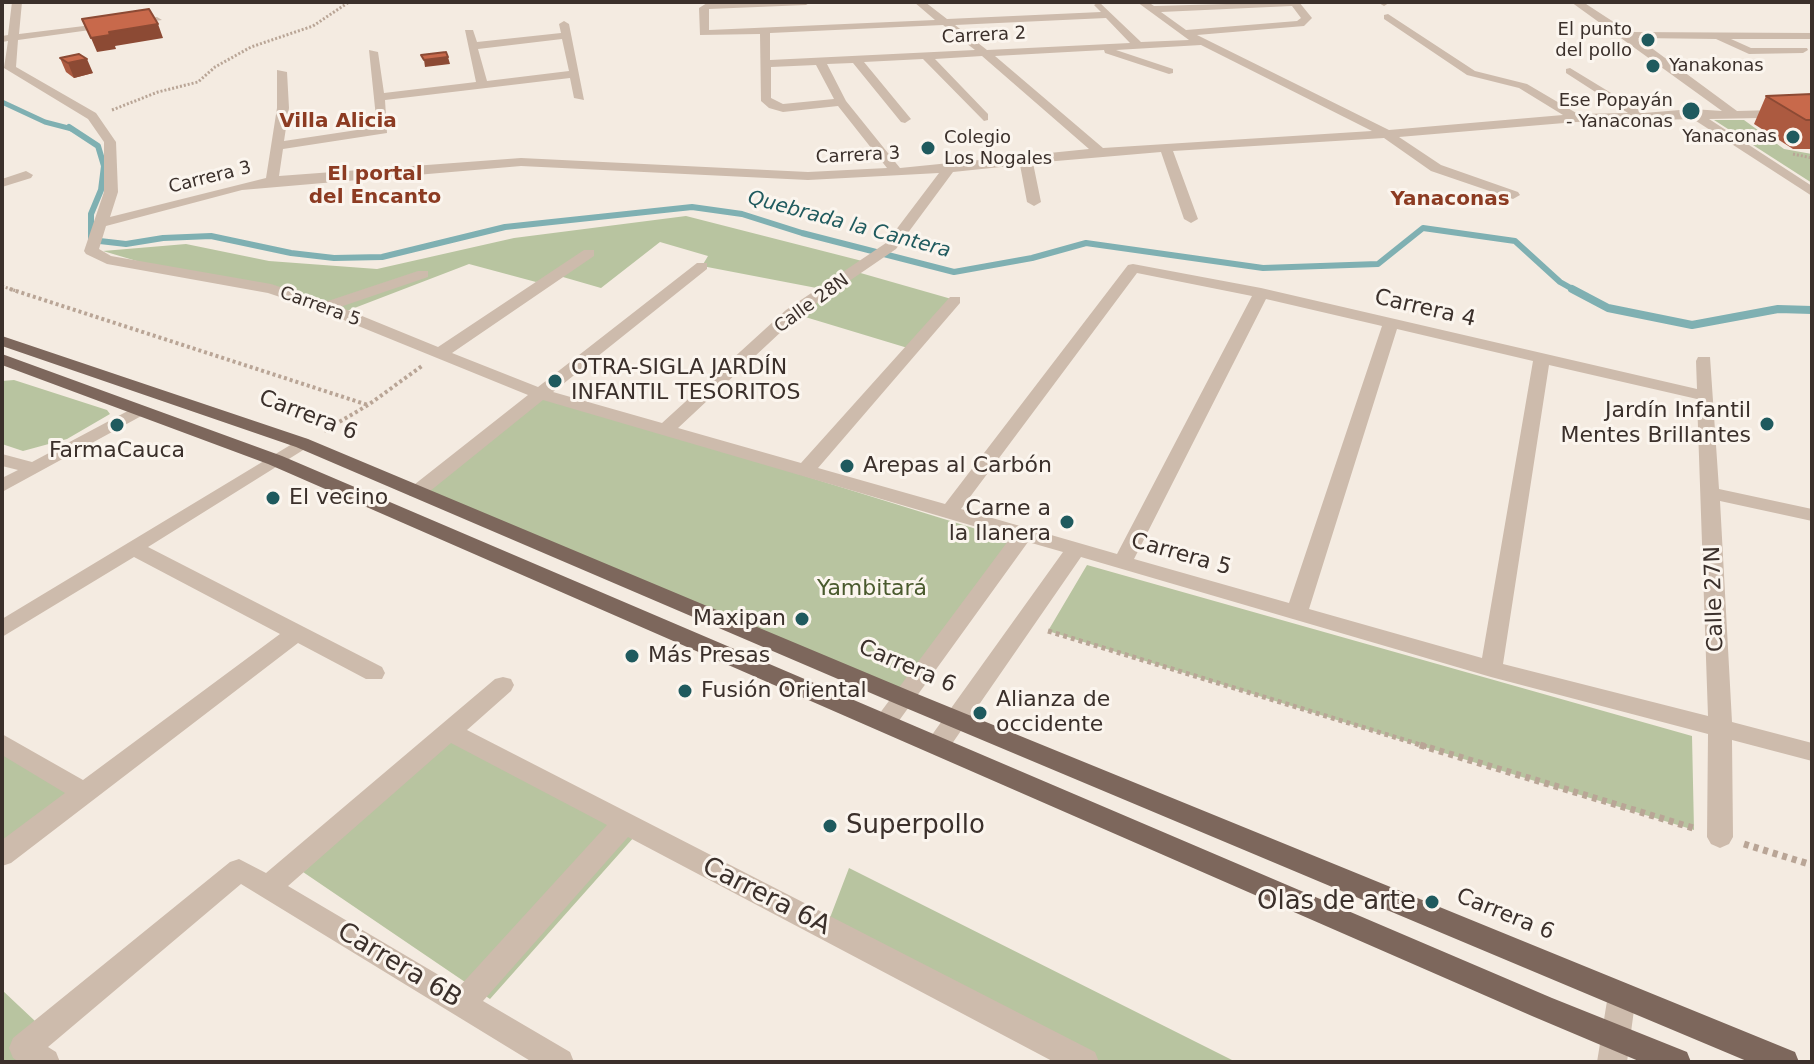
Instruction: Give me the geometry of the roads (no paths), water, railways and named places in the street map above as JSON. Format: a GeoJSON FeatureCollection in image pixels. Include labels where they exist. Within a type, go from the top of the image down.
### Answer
{"type":"FeatureCollection","features":[{"type":"Feature","properties":{"kind":"main road","name":"Carrera 6"},"geometry":{"type":"LineString","coordinates":[[2,341],[302,443],[956,720],[1784,1062]]}},
{"type":"Feature","properties":{"kind":"main road"},"geometry":{"type":"LineString","coordinates":[[6,364],[275,460],[938,745],[1613,1050],[1676,1062]]}},
{"type":"Feature","properties":{"kind":"street"},"geometry":{"type":"LineString","coordinates":[[17,2],[8,38],[10,68],[92,116],[110,142],[111,192],[101,225]]}},
{"type":"Feature","properties":{"kind":"street"},"geometry":{"type":"LineString","coordinates":[[806,2],[707,6],[704,8],[704,33],[1108,15]]}},
{"type":"Feature","properties":{"kind":"street"},"geometry":{"type":"LineString","coordinates":[[919,2],[986,54],[1100,152]]}},
{"type":"Feature","properties":{"kind":"street"},"geometry":{"type":"LineString","coordinates":[[1096,2],[1138,45]]}},
{"type":"Feature","properties":{"kind":"street"},"geometry":{"type":"LineString","coordinates":[[1146,6],[1295,2],[1307,18],[1300,24],[1184,33]]}},
{"type":"Feature","properties":{"kind":"street"},"geometry":{"type":"LineString","coordinates":[[1576,2],[1627,35],[1732,113]]}},
{"type":"Feature","properties":{"kind":"street"},"geometry":{"type":"LineString","coordinates":[[1146,6],[1184,33],[1387,134],[1436,168],[1513,195]]}},
{"type":"Feature","properties":{"kind":"street"},"geometry":{"type":"LineString","coordinates":[[1388,17],[1471,73],[1523,86],[1576,118]]}},
{"type":"Feature","properties":{"kind":"street"},"geometry":{"type":"LineString","coordinates":[[8,38],[157,20]]}},
{"type":"Feature","properties":{"kind":"street"},"geometry":{"type":"LineString","coordinates":[[563,23],[580,98]]}},
{"type":"Feature","properties":{"kind":"street"},"geometry":{"type":"LineString","coordinates":[[469,32],[482,84]]}},
{"type":"Feature","properties":{"kind":"street"},"geometry":{"type":"LineString","coordinates":[[765,32],[765,99],[773,106],[783,108],[841,102]]}},
{"type":"Feature","properties":{"kind":"street"},"geometry":{"type":"LineString","coordinates":[[474,46],[566,35]]}},
{"type":"Feature","properties":{"kind":"street"},"geometry":{"type":"LineString","coordinates":[[1627,35],[1812,36]]}},
{"type":"Feature","properties":{"kind":"street"},"geometry":{"type":"LineString","coordinates":[[1717,36],[1749,51],[1798,52],[1805,48],[1785,36]]}},
{"type":"Feature","properties":{"kind":"street","name":"Carrera 2"},"geometry":{"type":"LineString","coordinates":[[765,64],[1205,42]]}},
{"type":"Feature","properties":{"kind":"street"},"geometry":{"type":"LineString","coordinates":[[1100,48],[1169,71]]}},
{"type":"Feature","properties":{"kind":"street"},"geometry":{"type":"LineString","coordinates":[[278,146],[383,130],[373,52]]}},
{"type":"Feature","properties":{"kind":"street"},"geometry":{"type":"LineString","coordinates":[[926,56],[984,117]]}},
{"type":"Feature","properties":{"kind":"street"},"geometry":{"type":"LineString","coordinates":[[856,60],[905,119]]}},
{"type":"Feature","properties":{"kind":"street"},"geometry":{"type":"LineString","coordinates":[[820,62],[841,102],[897,172]]}},
{"type":"Feature","properties":{"kind":"street"},"geometry":{"type":"LineString","coordinates":[[1570,71],[1639,115]]}},
{"type":"Feature","properties":{"kind":"street"},"geometry":{"type":"LineString","coordinates":[[272,181],[284,105],[281,72]]}},
{"type":"Feature","properties":{"kind":"street"},"geometry":{"type":"LineString","coordinates":[[381,97],[575,74]]}},
{"type":"Feature","properties":{"kind":"street"},"geometry":{"type":"LineString","coordinates":[[1692,113],[1812,192]]}},
{"type":"Feature","properties":{"kind":"street","name":"Carrera 3"},"geometry":{"type":"LineString","coordinates":[[101,225],[241,186],[272,181],[521,162],[808,176],[949,169],[1100,152],[1387,134],[1576,118],[1692,113],[1812,113]]}},
{"type":"Feature","properties":{"kind":"street"},"geometry":{"type":"LineString","coordinates":[[1166,149],[1191,219]]}},
{"type":"Feature","properties":{"kind":"street"},"geometry":{"type":"LineString","coordinates":[[1026,161],[1034,202]]}},
{"type":"Feature","properties":{"kind":"street","name":"Calle 28N"},"geometry":{"type":"LineString","coordinates":[[665,430],[792,313],[891,246],[949,169]]}},
{"type":"Feature","properties":{"kind":"street"},"geometry":{"type":"LineString","coordinates":[[2,183],[26,175]]}},
{"type":"Feature","properties":{"kind":"street","name":"Carrera 5"},"geometry":{"type":"LineString","coordinates":[[101,225],[91,251],[107,260],[233,280],[325,307],[540,394],[1491,669],[1812,752]]}},
{"type":"Feature","properties":{"kind":"street"},"geometry":{"type":"LineString","coordinates":[[439,354],[589,253]]}},
{"type":"Feature","properties":{"kind":"street"},"geometry":{"type":"LineString","coordinates":[[417,492],[702,266]]}},
{"type":"Feature","properties":{"kind":"street","name":"Carrera 4"},"geometry":{"type":"LineString","coordinates":[[949,512],[1133,268],[1261,293],[1706,396]]}},
{"type":"Feature","properties":{"kind":"street"},"geometry":{"type":"LineString","coordinates":[[325,307],[423,274]]}},
{"type":"Feature","properties":{"kind":"street"},"geometry":{"type":"LineString","coordinates":[[1122,563],[1261,293]]}},
{"type":"Feature","properties":{"kind":"street"},"geometry":{"type":"LineString","coordinates":[[805,471],[955,300]]}},
{"type":"Feature","properties":{"kind":"street"},"geometry":{"type":"LineString","coordinates":[[1297,613],[1391,323]]}},
{"type":"Feature","properties":{"kind":"street"},"geometry":{"type":"LineString","coordinates":[[1491,669],[1542,359]]}},
{"type":"Feature","properties":{"kind":"street","name":"Calle 27N"},"geometry":{"type":"LineString","coordinates":[[1704,361],[1720,726],[1720,837]]}},
{"type":"Feature","properties":{"kind":"street"},"geometry":{"type":"LineString","coordinates":[[2,486],[139,410]]}},
{"type":"Feature","properties":{"kind":"street"},"geometry":{"type":"LineString","coordinates":[[2,629],[302,443]]}},
{"type":"Feature","properties":{"kind":"street"},"geometry":{"type":"LineString","coordinates":[[2,460],[34,468]]}},
{"type":"Feature","properties":{"kind":"street"},"geometry":{"type":"LineString","coordinates":[[1712,493],[1812,515]]}},
{"type":"Feature","properties":{"kind":"street"},"geometry":{"type":"LineString","coordinates":[[885,723],[1023,534]]}},
{"type":"Feature","properties":{"kind":"street"},"geometry":{"type":"LineString","coordinates":[[133,548],[374,673]]}},
{"type":"Feature","properties":{"kind":"street"},"geometry":{"type":"LineString","coordinates":[[938,745],[1076,549]]}},
{"type":"Feature","properties":{"kind":"street"},"geometry":{"type":"LineString","coordinates":[[2,855],[296,633]]}},
{"type":"Feature","properties":{"kind":"street"},"geometry":{"type":"LineString","coordinates":[[267,888],[503,685]]}},
{"type":"Feature","properties":{"kind":"street","name":"Carrera 6A"},"geometry":{"type":"LineString","coordinates":[[449,731],[1084,1062]]}},
{"type":"Feature","properties":{"kind":"street"},"geometry":{"type":"LineString","coordinates":[[2,743],[85,793]]}},
{"type":"Feature","properties":{"kind":"street"},"geometry":{"type":"LineString","coordinates":[[462,1004],[625,823]]}},
{"type":"Feature","properties":{"kind":"street","name":"Carrera 6B"},"geometry":{"type":"LineString","coordinates":[[34,1055],[239,870],[559,1062]]}},
{"type":"Feature","properties":{"kind":"street"},"geometry":{"type":"LineString","coordinates":[[1613,1050],[1622,995]]}},
{"type":"Feature","properties":{"kind":"waterway","name":"Quebrada la Cantera"},"geometry":{"type":"LineString","coordinates":[[2,102],[45,122],[72,129]]}},
{"type":"Feature","properties":{"kind":"waterway","name":"Quebrada la Cantera"},"geometry":{"type":"LineString","coordinates":[[69,127],[98,146],[104,166],[101,190],[91,214],[91,240],[126,244],[163,238],[211,236],[291,253],[334,258],[382,257],[505,227],[692,207],[742,214],[802,233],[954,272],[1032,258],[1086,243],[1263,268],[1378,264],[1423,228],[1515,241],[1560,282],[1576,291]]}},
{"type":"Feature","properties":{"kind":"waterway","name":"Quebrada la Cantera"},"geometry":{"type":"LineString","coordinates":[[1572,289],[1608,308],[1692,325],[1778,309],[1812,310]]}},
{"type":"Feature","properties":{"kind":"place","name":"El punto del pollo"},"geometry":{"type":"Point","coordinates":[1648,40]}},
{"type":"Feature","properties":{"kind":"place","name":"Yanakonas"},"geometry":{"type":"Point","coordinates":[1653,66]}},
{"type":"Feature","properties":{"kind":"place","name":"Ese Popayán - Yanaconas"},"geometry":{"type":"Point","coordinates":[1691,111]}},
{"type":"Feature","properties":{"kind":"place","name":"Yanaconas"},"geometry":{"type":"Point","coordinates":[1793,137]}},
{"type":"Feature","properties":{"kind":"place","name":"Colegio Los Nogales"},"geometry":{"type":"Point","coordinates":[928,148]}},
{"type":"Feature","properties":{"kind":"place","name":"OTRA-SIGLA JARDÍN INFANTIL TESORITOS"},"geometry":{"type":"Point","coordinates":[555,381]}},
{"type":"Feature","properties":{"kind":"place","name":"Jardín Infantil Mentes Brillantes"},"geometry":{"type":"Point","coordinates":[1767,424]}},
{"type":"Feature","properties":{"kind":"place","name":"FarmaCauca"},"geometry":{"type":"Point","coordinates":[117,425]}},
{"type":"Feature","properties":{"kind":"place","name":"Arepas al Carbón"},"geometry":{"type":"Point","coordinates":[847,466]}},
{"type":"Feature","properties":{"kind":"place","name":"El vecino"},"geometry":{"type":"Point","coordinates":[273,498]}},
{"type":"Feature","properties":{"kind":"place","name":"Carne a la llanera"},"geometry":{"type":"Point","coordinates":[1067,522]}},
{"type":"Feature","properties":{"kind":"place","name":"Maxipan"},"geometry":{"type":"Point","coordinates":[802,619]}},
{"type":"Feature","properties":{"kind":"place","name":"Más Presas"},"geometry":{"type":"Point","coordinates":[632,656]}},
{"type":"Feature","properties":{"kind":"place","name":"Fusión Oriental"},"geometry":{"type":"Point","coordinates":[685,691]}},
{"type":"Feature","properties":{"kind":"place","name":"Alianza de occidente"},"geometry":{"type":"Point","coordinates":[980,713]}},
{"type":"Feature","properties":{"kind":"place","name":"Superpollo"},"geometry":{"type":"Point","coordinates":[830,826]}},
{"type":"Feature","properties":{"kind":"place","name":"Olas de arte"},"geometry":{"type":"Point","coordinates":[1432,902]}},
{"type":"Feature","properties":{"kind":"district","name":"Villa Alicia"},"geometry":{"type":"Point","coordinates":[338,122]}},
{"type":"Feature","properties":{"kind":"district","name":"El portal del Encanto"},"geometry":{"type":"Point","coordinates":[375,186]}},
{"type":"Feature","properties":{"kind":"district","name":"Yanaconas"},"geometry":{"type":"Point","coordinates":[1450,200]}},
{"type":"Feature","properties":{"kind":"park label","name":"Yambitará"},"geometry":{"type":"Point","coordinates":[872,589]}}]}
